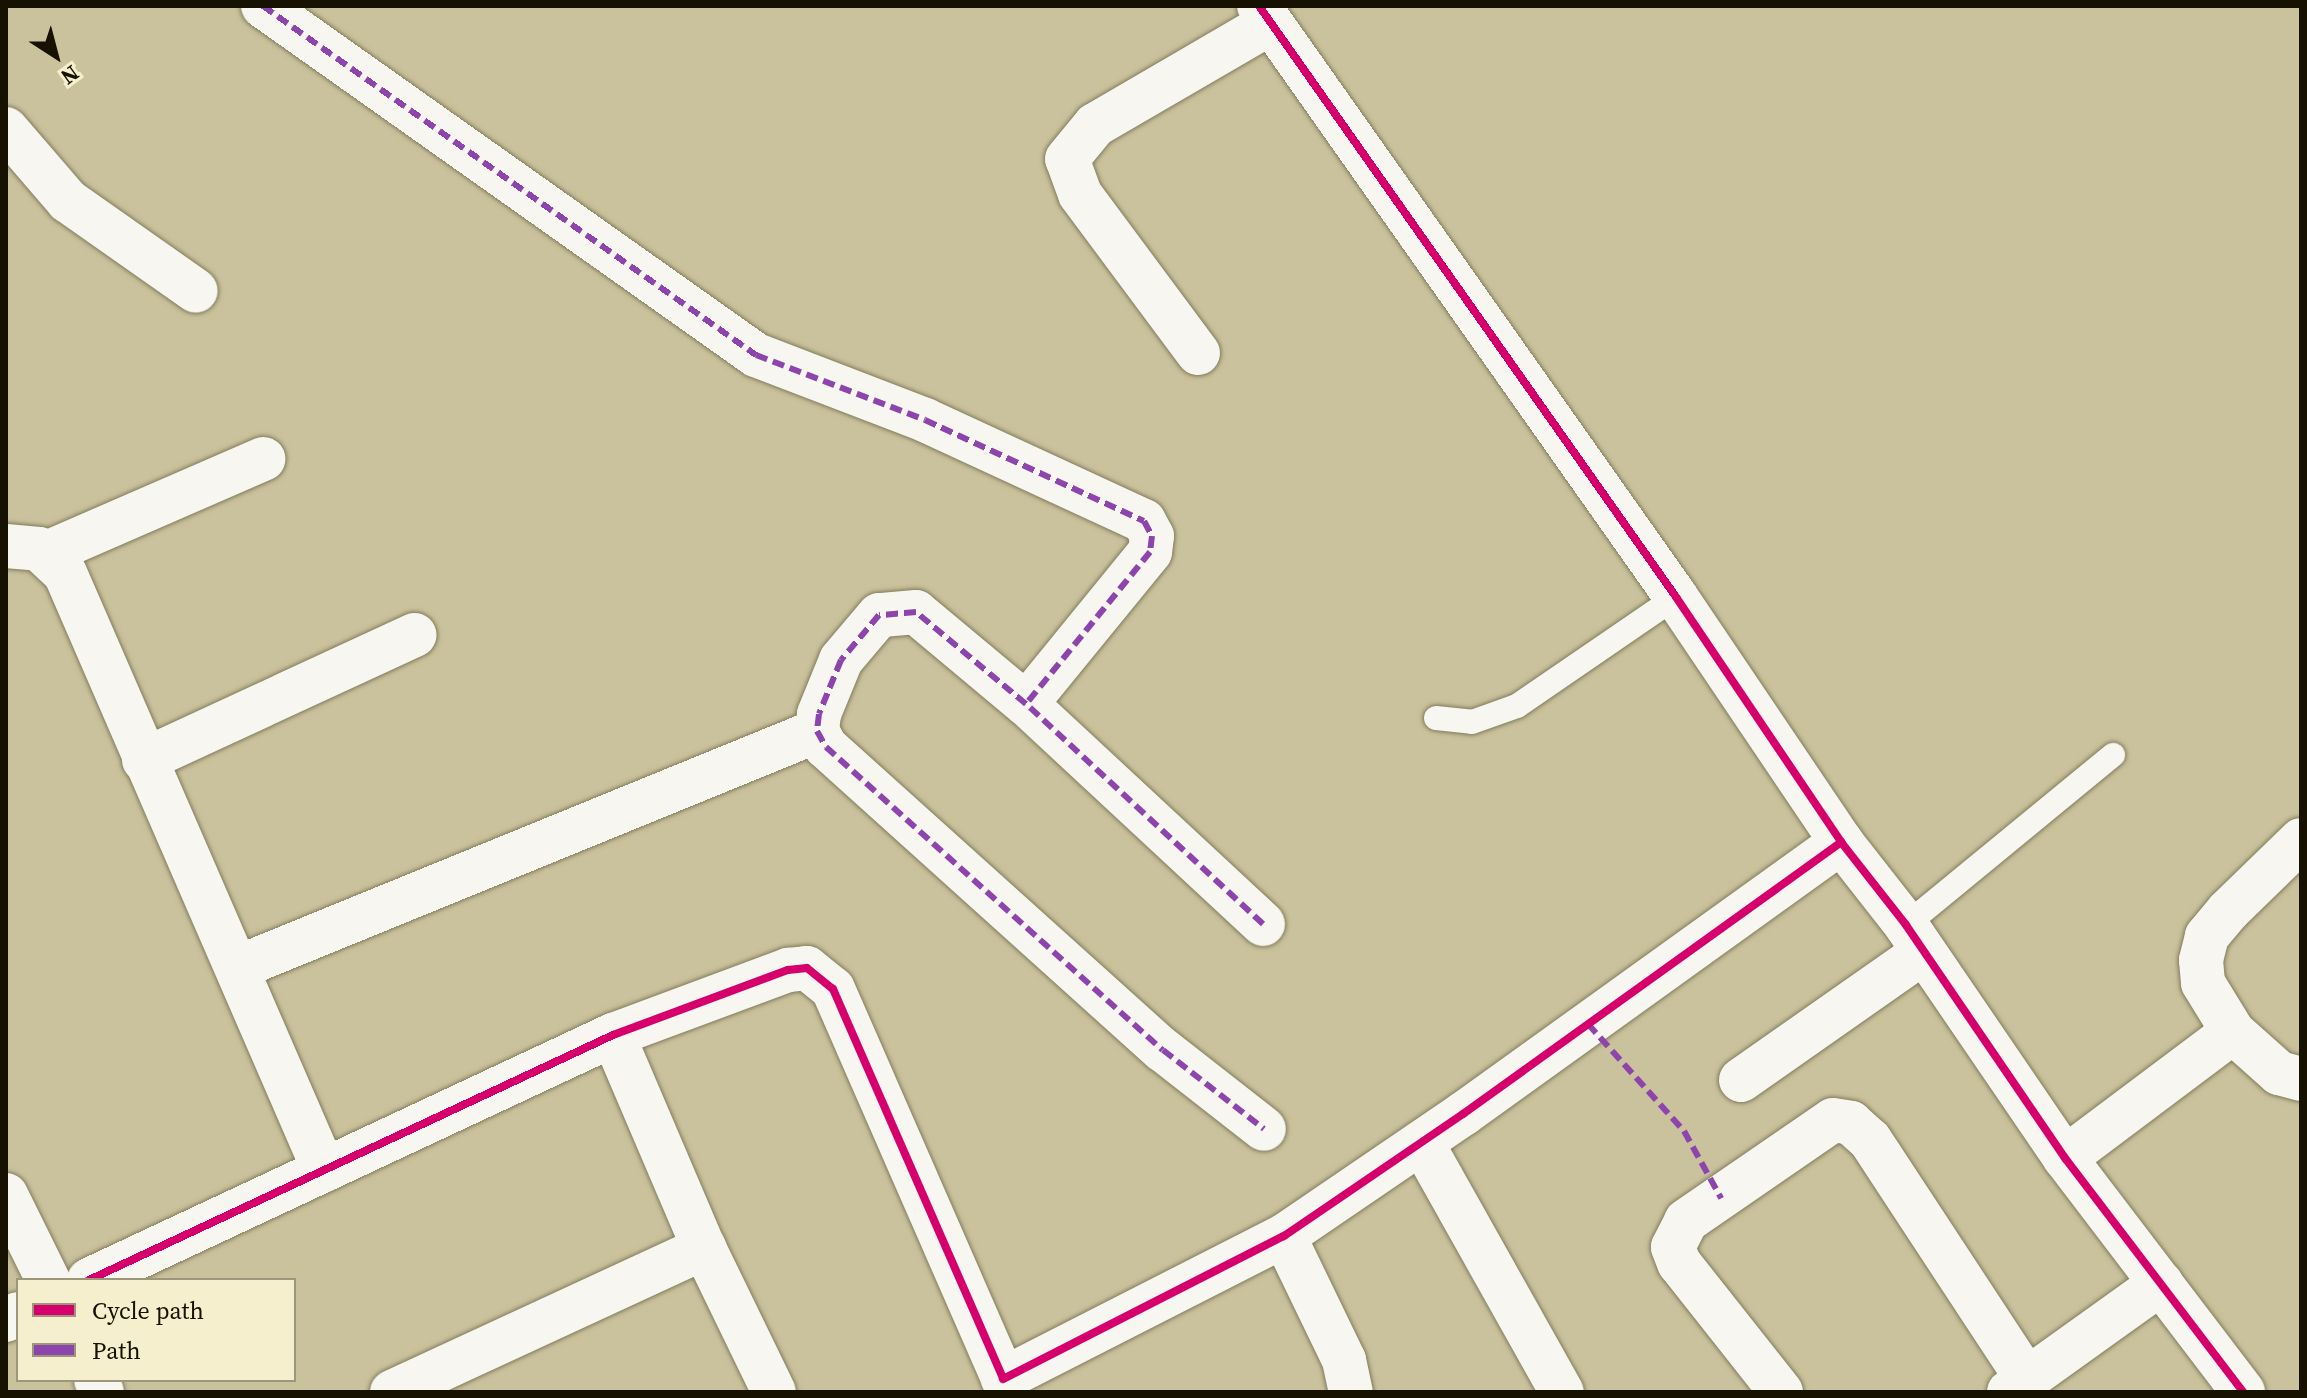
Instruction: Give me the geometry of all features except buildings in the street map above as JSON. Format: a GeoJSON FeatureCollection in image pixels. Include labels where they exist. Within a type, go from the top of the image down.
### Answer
{"type":"FeatureCollection","features":[{"type":"Feature","properties":{"kind":"street"},"geometry":{"type":"LineString","coordinates":[[263,6],[756,355],[925,420],[1144,521],[1152,536],[1150,552],[1026,704]]}},
{"type":"Feature","properties":{"kind":"street"},"geometry":{"type":"LineString","coordinates":[[1198,353],[1080,194],[1067,159],[1075,144],[1095,125],[1264,14],[1676,597],[1841,842],[1915,938],[2065,1158],[2243,1392]]}},
{"type":"Feature","properties":{"kind":"street"},"geometry":{"type":"LineString","coordinates":[[6,129],[68,201],[196,291]]}},
{"type":"Feature","properties":{"kind":"street"},"geometry":{"type":"LineString","coordinates":[[27,550],[263,459]]}},
{"type":"Feature","properties":{"kind":"street"},"geometry":{"type":"LineString","coordinates":[[27,550],[65,573],[144,760],[239,967],[324,1170]]}},
{"type":"Feature","properties":{"kind":"street"},"geometry":{"type":"LineString","coordinates":[[239,967],[817,731],[841,660],[865,626],[896,611],[916,612],[1026,704],[1263,924]]}},
{"type":"Feature","properties":{"kind":"street"},"geometry":{"type":"LineString","coordinates":[[144,760],[415,635]]}},
{"type":"Feature","properties":{"kind":"street"},"geometry":{"type":"LineString","coordinates":[[817,731],[842,762],[1163,1050],[1264,1129]]}},
{"type":"Feature","properties":{"kind":"street"},"geometry":{"type":"LineString","coordinates":[[2301,840],[2207,936],[2201,960],[2203,983],[2233,1032],[2279,1073],[2301,1079]]}},
{"type":"Feature","properties":{"kind":"street"},"geometry":{"type":"LineString","coordinates":[[93,1278],[613,1035],[788,970],[807,968],[823,977],[833,989],[1006,1386],[1284,1236],[1422,1143],[1841,842]]}},
{"type":"Feature","properties":{"kind":"street"},"geometry":{"type":"LineString","coordinates":[[1741,1080],[1915,938]]}},
{"type":"Feature","properties":{"kind":"street"},"geometry":{"type":"LineString","coordinates":[[2065,1158],[2233,1032]]}},
{"type":"Feature","properties":{"kind":"street"},"geometry":{"type":"LineString","coordinates":[[613,1035],[704,1248],[774,1392]]}},
{"type":"Feature","properties":{"kind":"street"},"geometry":{"type":"LineString","coordinates":[[1781,1392],[1679,1263],[1673,1247],[1686,1221],[1833,1120],[1851,1123],[1870,1140],[2018,1385],[2161,1283]]}},
{"type":"Feature","properties":{"kind":"street"},"geometry":{"type":"LineString","coordinates":[[1422,1143],[1562,1392]]}},
{"type":"Feature","properties":{"kind":"street"},"geometry":{"type":"LineString","coordinates":[[6,1195],[47,1278]]}},
{"type":"Feature","properties":{"kind":"street"},"geometry":{"type":"LineString","coordinates":[[1284,1236],[1344,1360],[1351,1392]]}},
{"type":"Feature","properties":{"kind":"street"},"geometry":{"type":"LineString","coordinates":[[392,1392],[704,1248]]}},
{"type":"Feature","properties":{"kind":"lane"},"geometry":{"type":"LineString","coordinates":[[1436,718],[1472,722],[1517,706],[1676,597]]}},
{"type":"Feature","properties":{"kind":"lane"},"geometry":{"type":"LineString","coordinates":[[1915,938],[2113,755]]}},
{"type":"Feature","properties":{"kind":"marked path"},"geometry":{"type":"LineString","coordinates":[[263,6],[756,355],[925,420],[1144,521],[1152,536],[1150,552],[1026,704]]}},
{"type":"Feature","properties":{"kind":"marked path"},"geometry":{"type":"LineString","coordinates":[[1263,924],[1026,704],[916,612],[879,615],[841,660],[819,714],[817,731],[826,747],[1163,1050],[1264,1129]]}},
{"type":"Feature","properties":{"kind":"marked path"},"geometry":{"type":"LineString","coordinates":[[1588,1024],[1684,1131],[1721,1198]]}},
{"type":"Feature","properties":{"kind":"cycle path"},"geometry":{"type":"LineString","coordinates":[[1259,6],[1676,597],[1841,842],[1906,925],[2065,1158],[2243,1392]]}},
{"type":"Feature","properties":{"kind":"cycle path"},"geometry":{"type":"LineString","coordinates":[[93,1278],[613,1035],[788,970],[807,968],[833,989],[1003,1379],[1284,1236],[1463,1114],[1841,842]]}}]}
